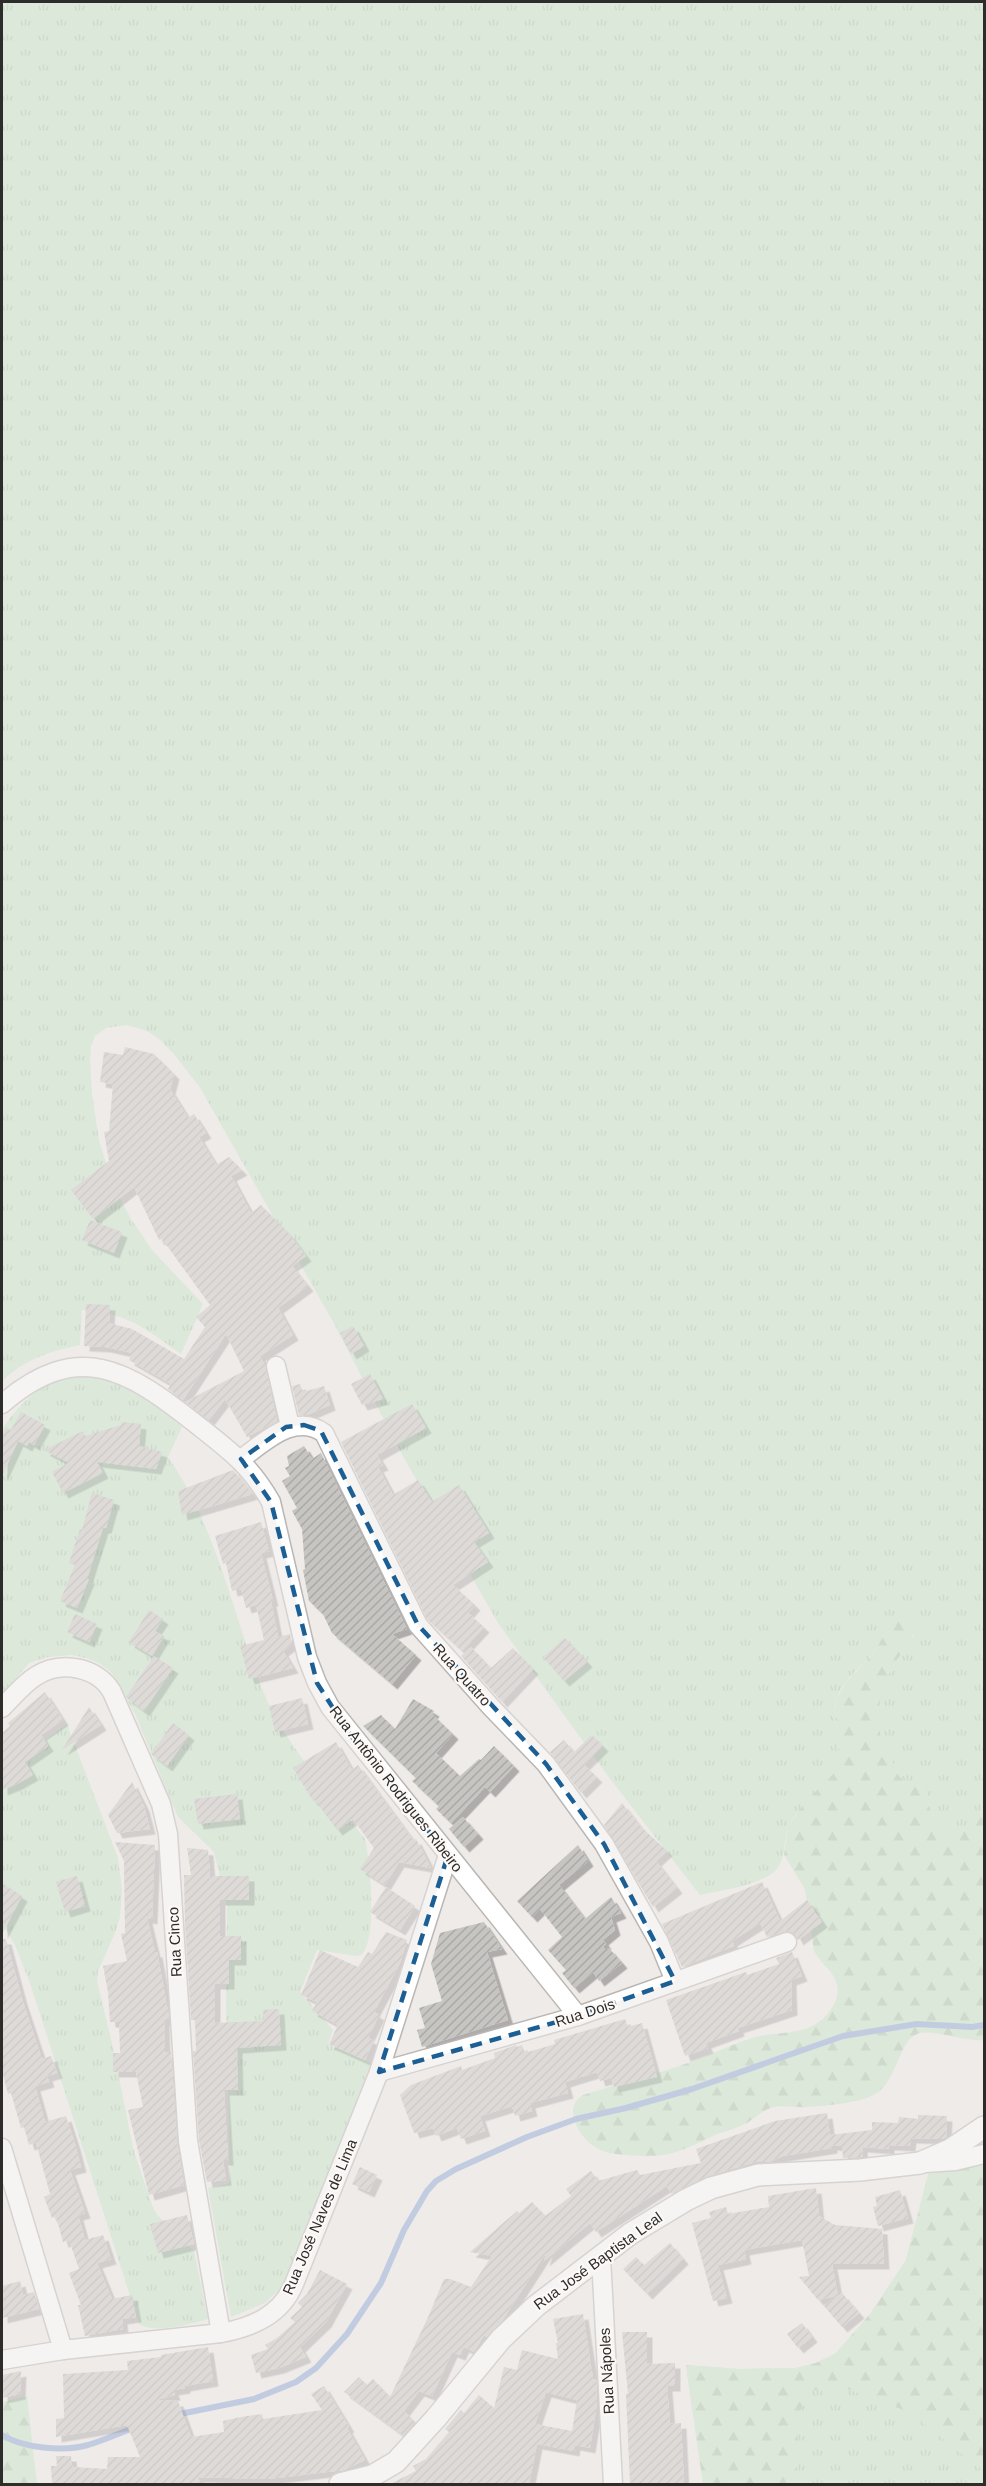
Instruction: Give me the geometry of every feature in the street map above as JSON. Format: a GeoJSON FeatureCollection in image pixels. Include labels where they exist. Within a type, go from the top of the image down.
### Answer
{"type":"FeatureCollection","features":[{"type":"Feature","properties":{"kind":"street"},"geometry":{"type":"LineString","coordinates":[[241,1459],[291,1426],[276,1366]]}},
{"type":"Feature","properties":{"kind":"street","name":"Rua Antônio Rodrigues Ribeiro"},"geometry":{"type":"LineString","coordinates":[[2,1404],[19,1389],[56,1371],[74,1367],[115,1372],[150,1388],[241,1459],[260,1482],[271,1502],[307,1657],[316,1683],[330,1707],[578,2016]]}},
{"type":"Feature","properties":{"kind":"street","name":"Rua Quatro"},"geometry":{"type":"LineString","coordinates":[[291,1426],[309,1426],[324,1433],[418,1625],[546,1764],[604,1844],[658,1942],[675,1981]]}},
{"type":"Feature","properties":{"kind":"street","name":"Rua Cinco"},"geometry":{"type":"LineString","coordinates":[[2,1708],[42,1672],[66,1668],[94,1674],[108,1685],[112,1692],[161,1804],[170,1854],[188,2141],[221,2333]]}},
{"type":"Feature","properties":{"kind":"street","name":"Rua José Naves de Lima"},"geometry":{"type":"LineString","coordinates":[[2,2360],[63,2350],[221,2333],[261,2320],[278,2309],[289,2294],[380,2072],[448,1855]]}},
{"type":"Feature","properties":{"kind":"street","name":"Rua Dois"},"geometry":{"type":"LineString","coordinates":[[380,2072],[578,2016],[787,1942]]}},
{"type":"Feature","properties":{"kind":"street","name":"Rua José Baptista Leal"},"geometry":{"type":"LineString","coordinates":[[340,2484],[372,2476],[396,2462],[436,2418],[501,2339],[536,2306],[630,2234],[686,2200],[736,2180],[786,2172],[861,2170],[920,2163],[950,2150],[984,2127]]}},
{"type":"Feature","properties":{"kind":"street"},"geometry":{"type":"LineString","coordinates":[[2,2148],[63,2350]]}},
{"type":"Feature","properties":{"kind":"street"},"geometry":{"type":"LineString","coordinates":[[920,2163],[956,2162],[984,2154]]}},
{"type":"Feature","properties":{"kind":"street","name":"Rua Nápoles"},"geometry":{"type":"LineString","coordinates":[[601,2257],[614,2484]]}},
{"type":"Feature","properties":{"kind":"highlighted area"},"geometry":{"type":"Polygon","coordinates":[[[304,1425],[321,1431],[418,1625],[546,1764],[604,1844],[675,1981],[578,2016],[379,2072],[448,1855],[349,1733],[317,1683],[271,1502],[241,1459],[286,1427],[304,1425]]]}},
{"type":"Feature","properties":{"kind":"green space"},"geometry":{"type":"Polygon","coordinates":[[[2,2],[984,2],[984,1806],[969,1826],[958,1835],[939,1824],[931,1812],[926,1790],[906,1782],[899,1776],[883,1746],[878,1713],[881,1696],[894,1664],[914,1635],[890,1624],[874,1652],[840,1691],[835,1714],[840,1762],[832,1778],[794,1817],[787,1832],[780,1865],[770,1875],[754,1882],[700,1895],[608,1776],[498,1623],[404,1458],[332,1320],[199,1086],[173,1053],[147,1031],[127,1025],[106,1028],[95,1036],[91,1046],[90,1060],[92,1094],[99,1140],[113,1186],[131,1219],[152,1250],[203,1304],[181,1354],[146,1329],[124,1318],[82,1310],[80,1345],[38,1357],[10,1374],[2,1382],[2,2]]]}},
{"type":"Feature","properties":{"kind":"green space"},"geometry":{"type":"Polygon","coordinates":[[[73,1375],[107,1378],[133,1388],[182,1427],[168,1457],[199,1511],[211,1540],[262,1689],[271,1709],[295,1748],[365,1839],[367,1850],[371,1918],[366,1947],[361,1955],[356,1956],[317,1950],[300,1992],[333,2030],[328,2044],[371,2063],[284,2285],[265,2303],[231,2317],[208,2188],[228,2184],[230,2180],[226,2004],[227,1906],[214,1852],[178,1817],[135,1714],[112,1673],[99,1663],[72,1655],[48,1657],[29,1663],[2,1695],[2,1429],[32,1395],[50,1383],[73,1375]]]}},
{"type":"Feature","properties":{"kind":"green space"},"geometry":{"type":"Polygon","coordinates":[[[908,1616],[915,1627],[914,1632],[893,1666],[883,1690],[879,1715],[881,1739],[898,1775],[907,1782],[926,1790],[931,1812],[944,1828],[958,1835],[969,1826],[984,1806],[984,2040],[931,2033],[917,2034],[906,2044],[890,2078],[877,2093],[853,2102],[833,2105],[770,2108],[743,2125],[671,2153],[651,2156],[626,2155],[602,2151],[595,2147],[583,2136],[573,2115],[577,2101],[583,2095],[696,2060],[752,2038],[807,2028],[821,2020],[834,2005],[837,1997],[837,1983],[814,1951],[805,1889],[784,1855],[788,1827],[805,1802],[832,1776],[840,1762],[835,1711],[837,1698],[846,1682],[874,1653],[890,1624],[897,1617],[908,1616]]]}},
{"type":"Feature","properties":{"kind":"green space"},"geometry":{"type":"Polygon","coordinates":[[[67,1724],[118,1858],[122,1890],[120,1917],[98,1971],[97,1982],[133,2148],[157,2215],[194,2251],[208,2319],[183,2325],[154,2328],[139,2324],[31,1986],[15,1945],[2,1924],[2,1772],[67,1724]]]}},
{"type":"Feature","properties":{"kind":"green space"},"geometry":{"type":"Polygon","coordinates":[[[984,2136],[984,2484],[703,2484],[686,2365],[739,2369],[795,2368],[816,2363],[836,2353],[870,2314],[906,2260],[929,2171],[984,2136]]]}},
{"type":"Feature","properties":{"kind":"green space"},"geometry":{"type":"Polygon","coordinates":[[[984,2159],[984,2471],[909,2412],[844,2388],[825,2387],[812,2391],[800,2411],[796,2458],[798,2484],[703,2484],[686,2365],[739,2369],[795,2368],[816,2363],[836,2353],[870,2314],[906,2260],[929,2171],[984,2159]]]}},
{"type":"Feature","properties":{"kind":"green space"},"geometry":{"type":"Polygon","coordinates":[[[27,2396],[37,2484],[2,2484],[2,2402],[27,2396]]]}},
{"type":"Feature","properties":{"kind":"building"},"geometry":{"type":"Polygon","coordinates":[[[125,1047],[154,1054],[174,1074],[170,1089],[188,1118],[194,1114],[206,1133],[199,1137],[216,1165],[229,1157],[242,1170],[231,1176],[251,1213],[261,1205],[291,1236],[306,1256],[292,1266],[308,1286],[278,1308],[293,1335],[260,1356],[265,1366],[277,1421],[247,1437],[225,1399],[209,1420],[185,1402],[244,1371],[226,1334],[183,1400],[168,1389],[171,1384],[129,1360],[132,1353],[105,1347],[84,1346],[86,1304],[110,1305],[109,1323],[132,1329],[184,1359],[205,1327],[196,1317],[210,1305],[162,1239],[159,1240],[134,1187],[93,1219],[71,1190],[109,1161],[104,1132],[109,1131],[113,1084],[100,1082],[104,1052],[123,1055],[125,1047]]]}},
{"type":"Feature","properties":{"kind":"building"},"geometry":{"type":"Polygon","coordinates":[[[90,1220],[122,1232],[114,1253],[82,1240],[90,1220]]]}},
{"type":"Feature","properties":{"kind":"building"},"geometry":{"type":"Polygon","coordinates":[[[353,1326],[364,1346],[351,1354],[340,1333],[353,1326]]]}},
{"type":"Feature","properties":{"kind":"building"},"geometry":{"type":"Polygon","coordinates":[[[370,1374],[383,1399],[362,1405],[351,1384],[370,1374]]]}},
{"type":"Feature","properties":{"kind":"building"},"geometry":{"type":"Polygon","coordinates":[[[300,1384],[303,1392],[324,1386],[330,1405],[307,1415],[299,1415],[292,1386],[300,1384]]]}},
{"type":"Feature","properties":{"kind":"building"},"geometry":{"type":"Polygon","coordinates":[[[412,1404],[426,1428],[377,1455],[383,1465],[378,1467],[393,1495],[418,1480],[432,1502],[459,1485],[489,1533],[474,1542],[488,1562],[453,1585],[475,1605],[468,1613],[484,1627],[462,1651],[427,1619],[341,1442],[412,1404]]]}},
{"type":"Feature","properties":{"kind":"building"},"geometry":{"type":"Polygon","coordinates":[[[21,1412],[45,1425],[34,1445],[29,1442],[27,1446],[18,1441],[2,1476],[2,1436],[6,1427],[11,1430],[21,1412]]]}},
{"type":"Feature","properties":{"kind":"building"},"geometry":{"type":"Polygon","coordinates":[[[122,1422],[141,1424],[139,1446],[162,1452],[156,1469],[97,1462],[103,1473],[63,1493],[52,1472],[69,1463],[44,1450],[83,1431],[85,1436],[121,1425],[122,1422]]]}},
{"type":"Feature","properties":{"kind":"building"},"geometry":{"type":"Polygon","coordinates":[[[304,1446],[312,1459],[321,1453],[407,1629],[392,1634],[416,1655],[392,1684],[332,1633],[323,1614],[309,1601],[303,1570],[305,1569],[302,1529],[292,1511],[297,1508],[282,1481],[290,1476],[285,1468],[289,1466],[287,1456],[304,1446]]]}},
{"type":"Feature","properties":{"kind":"building"},"geometry":{"type":"Polygon","coordinates":[[[233,1470],[253,1494],[182,1515],[178,1491],[233,1470]]]}},
{"type":"Feature","properties":{"kind":"building"},"geometry":{"type":"Polygon","coordinates":[[[92,1493],[114,1500],[106,1528],[103,1528],[87,1579],[89,1579],[77,1608],[60,1601],[75,1565],[69,1563],[80,1529],[82,1530],[92,1493]]]}},
{"type":"Feature","properties":{"kind":"building"},"geometry":{"type":"Polygon","coordinates":[[[261,1522],[269,1551],[261,1553],[273,1601],[271,1601],[278,1637],[290,1634],[292,1644],[283,1651],[293,1668],[249,1679],[240,1646],[264,1640],[256,1605],[246,1608],[241,1589],[232,1591],[226,1563],[223,1564],[215,1536],[261,1522]]]}},
{"type":"Feature","properties":{"kind":"building"},"geometry":{"type":"Polygon","coordinates":[[[149,1610],[163,1619],[155,1631],[164,1636],[152,1656],[129,1642],[149,1610]]]}},
{"type":"Feature","properties":{"kind":"building"},"geometry":{"type":"Polygon","coordinates":[[[75,1614],[97,1624],[89,1642],[67,1632],[75,1614]]]}},
{"type":"Feature","properties":{"kind":"building"},"geometry":{"type":"Polygon","coordinates":[[[565,1638],[587,1662],[564,1681],[543,1657],[565,1638]]]}},
{"type":"Feature","properties":{"kind":"building"},"geometry":{"type":"Polygon","coordinates":[[[471,1647],[491,1668],[513,1648],[533,1669],[502,1702],[461,1656],[471,1647]]]}},
{"type":"Feature","properties":{"kind":"building"},"geometry":{"type":"Polygon","coordinates":[[[154,1656],[173,1668],[144,1711],[126,1697],[154,1656]]]}},
{"type":"Feature","properties":{"kind":"building"},"geometry":{"type":"Polygon","coordinates":[[[45,1692],[63,1720],[41,1735],[48,1746],[25,1762],[33,1775],[2,1790],[2,1733],[10,1726],[8,1723],[45,1692]]]}},
{"type":"Feature","properties":{"kind":"building"},"geometry":{"type":"Polygon","coordinates":[[[302,1698],[308,1724],[275,1732],[269,1706],[302,1698]]]}},
{"type":"Feature","properties":{"kind":"building"},"geometry":{"type":"Polygon","coordinates":[[[413,1699],[434,1711],[432,1714],[453,1734],[436,1753],[460,1776],[479,1759],[481,1760],[494,1746],[514,1766],[490,1792],[485,1787],[451,1823],[436,1809],[439,1806],[412,1781],[416,1778],[363,1726],[381,1715],[395,1729],[413,1699]]]}},
{"type":"Feature","properties":{"kind":"building"},"geometry":{"type":"Polygon","coordinates":[[[89,1707],[101,1725],[62,1750],[89,1707]]]}},
{"type":"Feature","properties":{"kind":"building"},"geometry":{"type":"Polygon","coordinates":[[[173,1723],[189,1735],[167,1766],[151,1754],[173,1723]]]}},
{"type":"Feature","properties":{"kind":"building"},"geometry":{"type":"Polygon","coordinates":[[[592,1735],[603,1746],[584,1765],[597,1777],[581,1793],[550,1752],[564,1740],[574,1752],[592,1735]]]}},
{"type":"Feature","properties":{"kind":"building"},"geometry":{"type":"Polygon","coordinates":[[[336,1742],[352,1770],[358,1765],[413,1840],[416,1839],[431,1868],[399,1862],[385,1885],[360,1869],[374,1848],[353,1819],[337,1830],[315,1800],[313,1801],[293,1768],[336,1742]]]}},
{"type":"Feature","properties":{"kind":"building"},"geometry":{"type":"Polygon","coordinates":[[[132,1782],[144,1806],[150,1829],[117,1833],[108,1815],[132,1782]]]}},
{"type":"Feature","properties":{"kind":"building"},"geometry":{"type":"Polygon","coordinates":[[[237,1794],[240,1819],[198,1824],[194,1799],[237,1794]]]}},
{"type":"Feature","properties":{"kind":"building"},"geometry":{"type":"Polygon","coordinates":[[[622,1803],[640,1826],[667,1851],[656,1861],[677,1888],[653,1907],[604,1825],[622,1803]]]}},
{"type":"Feature","properties":{"kind":"building"},"geometry":{"type":"Polygon","coordinates":[[[463,1817],[478,1834],[464,1847],[449,1829],[463,1817]]]}},
{"type":"Feature","properties":{"kind":"building"},"geometry":{"type":"Polygon","coordinates":[[[115,1842],[155,1845],[152,1919],[147,1918],[155,1952],[157,1952],[169,2017],[169,2020],[164,2020],[165,2052],[171,2052],[177,2142],[184,2185],[149,2195],[128,2110],[143,2107],[136,2072],[113,2072],[113,2053],[120,2053],[119,2022],[110,2022],[103,1966],[127,1961],[121,1934],[125,1933],[124,1861],[115,1842]]]}},
{"type":"Feature","properties":{"kind":"building"},"geometry":{"type":"Polygon","coordinates":[[[578,1845],[588,1861],[559,1885],[585,1919],[611,1897],[621,1913],[611,1917],[615,1930],[603,1940],[606,1944],[603,1947],[605,1950],[609,1948],[622,1963],[599,1981],[593,1972],[574,1988],[562,1973],[566,1970],[548,1950],[562,1937],[540,1909],[532,1917],[517,1901],[578,1845]]]}},
{"type":"Feature","properties":{"kind":"building"},"geometry":{"type":"Polygon","coordinates":[[[187,1848],[208,1850],[210,1876],[249,1876],[249,1900],[220,1900],[220,1936],[241,1936],[241,1960],[229,1960],[229,1984],[215,1984],[215,2023],[264,2021],[263,2010],[279,2009],[281,2045],[237,2048],[238,2090],[224,2090],[228,2160],[223,2160],[226,2180],[207,2182],[199,2140],[193,2051],[196,2051],[195,2020],[191,2020],[185,1924],[184,1875],[191,1875],[187,1848]]]}},
{"type":"Feature","properties":{"kind":"building"},"geometry":{"type":"Polygon","coordinates":[[[77,1876],[85,1906],[65,1912],[56,1882],[77,1876]]]}},
{"type":"Feature","properties":{"kind":"building"},"geometry":{"type":"Polygon","coordinates":[[[762,1882],[780,1921],[807,1900],[822,1922],[798,1940],[795,1934],[788,1931],[767,1937],[760,1923],[732,1941],[734,1946],[682,1967],[662,1924],[762,1882]]]}},
{"type":"Feature","properties":{"kind":"building"},"geometry":{"type":"Polygon","coordinates":[[[2,1883],[22,1896],[2,1934],[2,1883]]]}},
{"type":"Feature","properties":{"kind":"building"},"geometry":{"type":"Polygon","coordinates":[[[386,1887],[415,1906],[400,1930],[370,1912],[386,1887]]]}},
{"type":"Feature","properties":{"kind":"building"},"geometry":{"type":"Polygon","coordinates":[[[484,1922],[502,1949],[487,1952],[508,2020],[422,2047],[417,2030],[425,2028],[419,2008],[442,2001],[431,1964],[440,1933],[484,1922]]]}},
{"type":"Feature","properties":{"kind":"building"},"geometry":{"type":"Polygon","coordinates":[[[386,1932],[407,1940],[400,1963],[374,2012],[379,2015],[368,2038],[374,2040],[365,2060],[329,2044],[338,2025],[312,2011],[317,2002],[301,1995],[320,1950],[358,1967],[368,1952],[372,1954],[386,1932]]]}},
{"type":"Feature","properties":{"kind":"building"},"geometry":{"type":"Polygon","coordinates":[[[2,1939],[6,1939],[22,1999],[42,2059],[51,2056],[57,2073],[47,2076],[49,2082],[35,2086],[45,2122],[66,2116],[81,2167],[70,2170],[85,2213],[78,2215],[85,2240],[103,2235],[111,2259],[97,2263],[112,2299],[132,2295],[136,2317],[122,2319],[123,2329],[85,2336],[78,2305],[81,2305],[69,2273],[79,2269],[69,2240],[63,2242],[56,2216],[52,2218],[44,2197],[50,2194],[36,2143],[29,2145],[24,2127],[21,2128],[11,2093],[8,2094],[2,2071],[2,1939]]]}},
{"type":"Feature","properties":{"kind":"building"},"geometry":{"type":"Polygon","coordinates":[[[792,1952],[802,1976],[791,1980],[792,2010],[738,2028],[739,2031],[706,2043],[708,2048],[685,2056],[666,2000],[746,1972],[747,1975],[779,1964],[776,1958],[792,1952]]]}},
{"type":"Feature","properties":{"kind":"building"},"geometry":{"type":"Polygon","coordinates":[[[625,2019],[628,2027],[642,2023],[657,2077],[614,2087],[611,2078],[600,2081],[597,2072],[565,2082],[568,2093],[530,2103],[532,2111],[515,2116],[512,2106],[480,2116],[485,2131],[461,2139],[457,2128],[436,2136],[433,2128],[414,2133],[400,2095],[411,2085],[461,2066],[462,2070],[495,2058],[494,2053],[516,2045],[517,2047],[522,2045],[525,2053],[555,2044],[554,2040],[625,2019]]]}},
{"type":"Feature","properties":{"kind":"building"},"geometry":{"type":"Polygon","coordinates":[[[827,2113],[830,2135],[872,2130],[872,2122],[898,2123],[899,2117],[918,2119],[918,2115],[947,2116],[946,2137],[942,2139],[911,2138],[910,2146],[889,2145],[889,2149],[862,2147],[863,2157],[843,2158],[842,2146],[832,2145],[832,2148],[783,2156],[769,2162],[755,2162],[708,2176],[671,2194],[667,2186],[596,2232],[590,2223],[544,2261],[547,2251],[502,2321],[486,2337],[484,2335],[474,2352],[464,2347],[460,2355],[452,2352],[432,2396],[419,2391],[404,2411],[415,2422],[403,2435],[344,2392],[359,2377],[367,2385],[373,2379],[390,2397],[444,2279],[471,2287],[492,2256],[470,2252],[517,2211],[519,2213],[532,2202],[545,2216],[571,2196],[566,2189],[591,2171],[598,2181],[637,2170],[640,2175],[701,2163],[696,2149],[775,2121],[827,2113]]]}},
{"type":"Feature","properties":{"kind":"building"},"geometry":{"type":"Polygon","coordinates":[[[360,2167],[377,2175],[369,2192],[352,2184],[360,2167]]]}},
{"type":"Feature","properties":{"kind":"building"},"geometry":{"type":"Polygon","coordinates":[[[816,2188],[819,2216],[835,2225],[882,2229],[884,2264],[832,2264],[838,2296],[842,2293],[859,2313],[842,2327],[824,2306],[837,2296],[818,2300],[799,2277],[809,2276],[802,2240],[744,2250],[746,2259],[718,2265],[727,2298],[713,2301],[692,2223],[711,2218],[709,2212],[726,2207],[728,2214],[769,2207],[768,2196],[816,2188]]]}},
{"type":"Feature","properties":{"kind":"building"},"geometry":{"type":"Polygon","coordinates":[[[900,2190],[908,2218],[878,2226],[873,2207],[877,2206],[875,2197],[900,2190]]]}},
{"type":"Feature","properties":{"kind":"building"},"geometry":{"type":"Polygon","coordinates":[[[187,2215],[194,2244],[158,2253],[150,2224],[187,2215]]]}},
{"type":"Feature","properties":{"kind":"building"},"geometry":{"type":"Polygon","coordinates":[[[670,2243],[683,2259],[647,2294],[623,2269],[636,2257],[644,2265],[670,2243]]]}},
{"type":"Feature","properties":{"kind":"building"},"geometry":{"type":"Polygon","coordinates":[[[320,2270],[347,2284],[326,2322],[300,2347],[306,2357],[279,2368],[256,2373],[251,2355],[268,2349],[265,2345],[295,2322],[290,2318],[302,2307],[298,2303],[307,2294],[320,2270]]]}},
{"type":"Feature","properties":{"kind":"building"},"geometry":{"type":"Polygon","coordinates":[[[20,2281],[23,2295],[34,2292],[39,2309],[2,2318],[2,2286],[20,2281]]]}},
{"type":"Feature","properties":{"kind":"building"},"geometry":{"type":"Polygon","coordinates":[[[583,2314],[593,2379],[596,2380],[597,2404],[590,2448],[575,2445],[574,2451],[537,2444],[529,2484],[390,2484],[416,2471],[413,2466],[426,2459],[449,2432],[445,2429],[461,2410],[464,2413],[479,2395],[494,2408],[504,2367],[517,2370],[522,2350],[558,2359],[556,2343],[558,2343],[553,2319],[583,2314]],[[546,2392],[535,2424],[572,2431],[577,2400],[546,2392]]]}},
{"type":"Feature","properties":{"kind":"building"},"geometry":{"type":"Polygon","coordinates":[[[802,2323],[812,2337],[798,2348],[787,2334],[802,2323]]]}},
{"type":"Feature","properties":{"kind":"building"},"geometry":{"type":"Polygon","coordinates":[[[622,2332],[647,2332],[647,2364],[675,2363],[675,2386],[667,2386],[670,2424],[681,2423],[684,2484],[630,2484],[626,2394],[628,2394],[622,2332]]]}},
{"type":"Feature","properties":{"kind":"building"},"geometry":{"type":"Polygon","coordinates":[[[208,2347],[213,2381],[173,2390],[175,2395],[156,2400],[178,2401],[191,2437],[224,2432],[223,2421],[241,2417],[262,2414],[263,2419],[322,2410],[311,2394],[324,2386],[349,2427],[347,2428],[365,2460],[344,2470],[268,2479],[198,2477],[200,2484],[52,2484],[51,2466],[57,2466],[56,2456],[71,2456],[74,2467],[107,2469],[108,2457],[140,2457],[127,2425],[56,2437],[56,2419],[64,2418],[63,2374],[128,2370],[127,2361],[161,2357],[161,2355],[208,2347]]]}},
{"type":"Feature","properties":{"kind":"building"},"geometry":{"type":"Polygon","coordinates":[[[21,2371],[20,2394],[2,2398],[2,2375],[21,2371]]]}},
{"type":"Feature","properties":{"kind":"waterway"},"geometry":{"type":"LineString","coordinates":[[175,2415],[254,2399],[296,2382],[316,2368],[347,2334],[381,2283],[404,2230],[427,2191],[436,2181],[456,2169],[527,2137],[576,2119],[626,2108],[692,2089],[843,2036],[917,2024],[972,2027],[984,2025]]}},
{"type":"Feature","properties":{"kind":"waterway"},"geometry":{"type":"LineString","coordinates":[[2,2435],[32,2446],[67,2448],[88,2445],[136,2427]]}}]}
